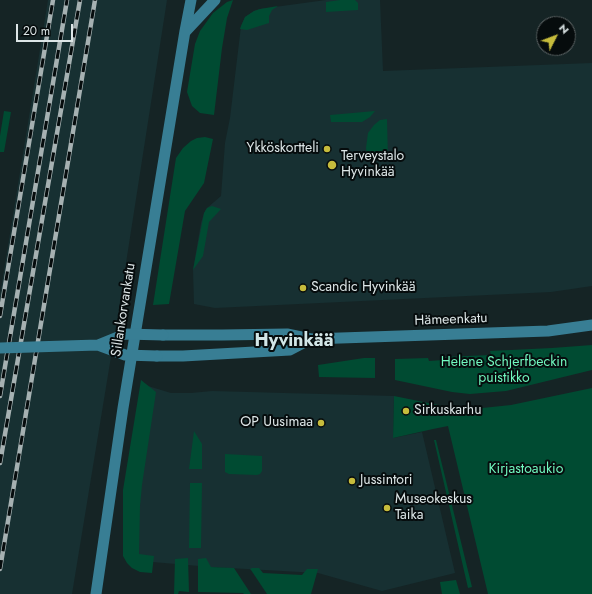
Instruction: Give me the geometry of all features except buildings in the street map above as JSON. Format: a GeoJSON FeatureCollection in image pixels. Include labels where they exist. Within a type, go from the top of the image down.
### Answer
{"type":"FeatureCollection","features":[{"type":"Feature","properties":{"kind":"main road","name":"Sillankorvankatu"},"geometry":{"type":"LineString","coordinates":[[96,594],[123,408],[191,0]]}},
{"type":"Feature","properties":{"kind":"main road"},"geometry":{"type":"LineString","coordinates":[[185,31],[215,0]]}},
{"type":"Feature","properties":{"kind":"main road","name":"Hämeenkatu"},"geometry":{"type":"LineString","coordinates":[[98,345],[125,334],[287,334],[311,340],[548,331],[592,325]]}},
{"type":"Feature","properties":{"kind":"main road","name":"Hämeenkatu"},"geometry":{"type":"LineString","coordinates":[[98,345],[125,355],[182,356],[290,350],[311,340]]}},
{"type":"Feature","properties":{"kind":"main road"},"geometry":{"type":"LineString","coordinates":[[0,348],[98,345]]}},
{"type":"Feature","properties":{"kind":"shaded area"},"geometry":{"type":"Polygon","coordinates":[[[48,0],[167,0],[119,308],[72,594],[0,594],[0,295],[48,0]]]}},
{"type":"Feature","properties":{"kind":"shaded area"},"geometry":{"type":"Polygon","coordinates":[[[326,0],[380,0],[383,71],[592,63],[592,286],[551,292],[215,308],[194,304],[193,270],[201,223],[207,208],[221,196],[225,143],[230,118],[241,26],[245,17],[260,9],[326,0]]]}},
{"type":"Feature","properties":{"kind":"shaded area"},"geometry":{"type":"Polygon","coordinates":[[[148,386],[171,393],[212,391],[394,396],[393,438],[422,432],[455,573],[382,591],[318,573],[211,567],[141,561],[136,559],[130,502],[148,386]]]}},
{"type":"Feature","properties":{"kind":"green space"},"geometry":{"type":"Polygon","coordinates":[[[233,0],[227,18],[222,48],[214,115],[200,113],[192,106],[187,92],[195,44],[200,31],[213,13],[227,2],[233,0]]]}},
{"type":"Feature","properties":{"kind":"green space"},"geometry":{"type":"Polygon","coordinates":[[[355,0],[358,3],[358,10],[326,12],[326,2],[355,0]]]}},
{"type":"Feature","properties":{"kind":"green space"},"geometry":{"type":"Polygon","coordinates":[[[278,6],[272,10],[269,16],[269,23],[247,30],[240,29],[245,17],[254,11],[278,6]]]}},
{"type":"Feature","properties":{"kind":"green space"},"geometry":{"type":"Polygon","coordinates":[[[4,111],[11,112],[4,152],[0,152],[0,136],[4,111]]]}},
{"type":"Feature","properties":{"kind":"green space"},"geometry":{"type":"Polygon","coordinates":[[[375,111],[370,117],[362,122],[331,122],[330,115],[375,111]]]}},
{"type":"Feature","properties":{"kind":"green space"},"geometry":{"type":"Polygon","coordinates":[[[387,119],[388,159],[372,159],[367,155],[366,148],[368,133],[380,120],[387,119]]]}},
{"type":"Feature","properties":{"kind":"green space"},"geometry":{"type":"Polygon","coordinates":[[[205,137],[213,139],[204,183],[185,211],[169,304],[153,305],[176,158],[183,148],[191,141],[197,138],[205,137]]]}},
{"type":"Feature","properties":{"kind":"green space"},"geometry":{"type":"Polygon","coordinates":[[[212,206],[221,209],[209,222],[203,256],[193,270],[204,213],[207,208],[212,206]]]}},
{"type":"Feature","properties":{"kind":"green space","name":"Helene Schjerfbeckin puistikko"},"geometry":{"type":"Polygon","coordinates":[[[592,345],[592,370],[506,391],[470,394],[452,392],[395,380],[395,359],[428,358],[429,361],[443,360],[443,357],[491,355],[490,351],[592,345]]]}},
{"type":"Feature","properties":{"kind":"green space"},"geometry":{"type":"Polygon","coordinates":[[[364,358],[375,358],[375,378],[319,377],[318,365],[364,358]]]}},
{"type":"Feature","properties":{"kind":"green space"},"geometry":{"type":"Polygon","coordinates":[[[141,380],[156,392],[140,506],[139,554],[154,556],[152,573],[140,572],[132,568],[123,556],[123,490],[141,380]]]}},
{"type":"Feature","properties":{"kind":"green space","name":"Kirjastoaukio"},"geometry":{"type":"Polygon","coordinates":[[[592,388],[592,594],[488,594],[448,426],[393,438],[394,396],[463,410],[511,405],[592,388]]]}},
{"type":"Feature","properties":{"kind":"green space"},"geometry":{"type":"Polygon","coordinates":[[[194,431],[202,444],[202,469],[189,469],[194,431]]]}},
{"type":"Feature","properties":{"kind":"green space"},"geometry":{"type":"Polygon","coordinates":[[[434,440],[436,440],[472,587],[468,588],[434,440]]]}},
{"type":"Feature","properties":{"kind":"green space"},"geometry":{"type":"Polygon","coordinates":[[[225,454],[262,456],[262,471],[257,475],[229,474],[225,472],[225,454]]]}},
{"type":"Feature","properties":{"kind":"green space"},"geometry":{"type":"Polygon","coordinates":[[[190,483],[202,483],[201,548],[189,548],[190,483]]]}},
{"type":"Feature","properties":{"kind":"green space"},"geometry":{"type":"Polygon","coordinates":[[[188,558],[189,592],[179,591],[178,594],[174,594],[175,559],[188,558]]]}},
{"type":"Feature","properties":{"kind":"green space"},"geometry":{"type":"Polygon","coordinates":[[[206,558],[211,567],[234,568],[251,594],[198,592],[198,559],[206,558]]]}},
{"type":"Feature","properties":{"kind":"green space"},"geometry":{"type":"Polygon","coordinates":[[[259,568],[263,573],[302,575],[307,569],[318,569],[311,594],[267,594],[250,569],[259,568]]]}},
{"type":"Feature","properties":{"kind":"green space"},"geometry":{"type":"Polygon","coordinates":[[[456,580],[460,594],[442,594],[440,582],[456,580]]]}},
{"type":"Feature","properties":{"kind":"railway"},"geometry":{"type":"LineString","coordinates":[[0,316],[53,0]]}},
{"type":"Feature","properties":{"kind":"railway"},"geometry":{"type":"LineString","coordinates":[[0,396],[67,0]]}},
{"type":"Feature","properties":{"kind":"railway"},"geometry":{"type":"LineString","coordinates":[[0,463],[80,0]]}},
{"type":"Feature","properties":{"kind":"railway"},"geometry":{"type":"LineString","coordinates":[[0,569],[95,0]]}},
{"type":"Feature","properties":{"kind":"place","name":"Ykköskortteli"},"geometry":{"type":"Point","coordinates":[327,149]}},
{"type":"Feature","properties":{"kind":"place","name":"Terveystalo Hyvinkää"},"geometry":{"type":"Point","coordinates":[332,165]}},
{"type":"Feature","properties":{"kind":"place","name":"Scandic Hyvinkää"},"geometry":{"type":"Point","coordinates":[303,288]}},
{"type":"Feature","properties":{"kind":"place","name":"Sirkuskarhu"},"geometry":{"type":"Point","coordinates":[406,411]}},
{"type":"Feature","properties":{"kind":"place","name":"OP Uusimaa"},"geometry":{"type":"Point","coordinates":[321,423]}},
{"type":"Feature","properties":{"kind":"place","name":"Jussintori"},"geometry":{"type":"Point","coordinates":[352,481]}},
{"type":"Feature","properties":{"kind":"place","name":"Museokeskus Taika"},"geometry":{"type":"Point","coordinates":[387,508]}},
{"type":"Feature","properties":{"kind":"district","name":"Hyvinkää"},"geometry":{"type":"Point","coordinates":[294,342]}}]}
